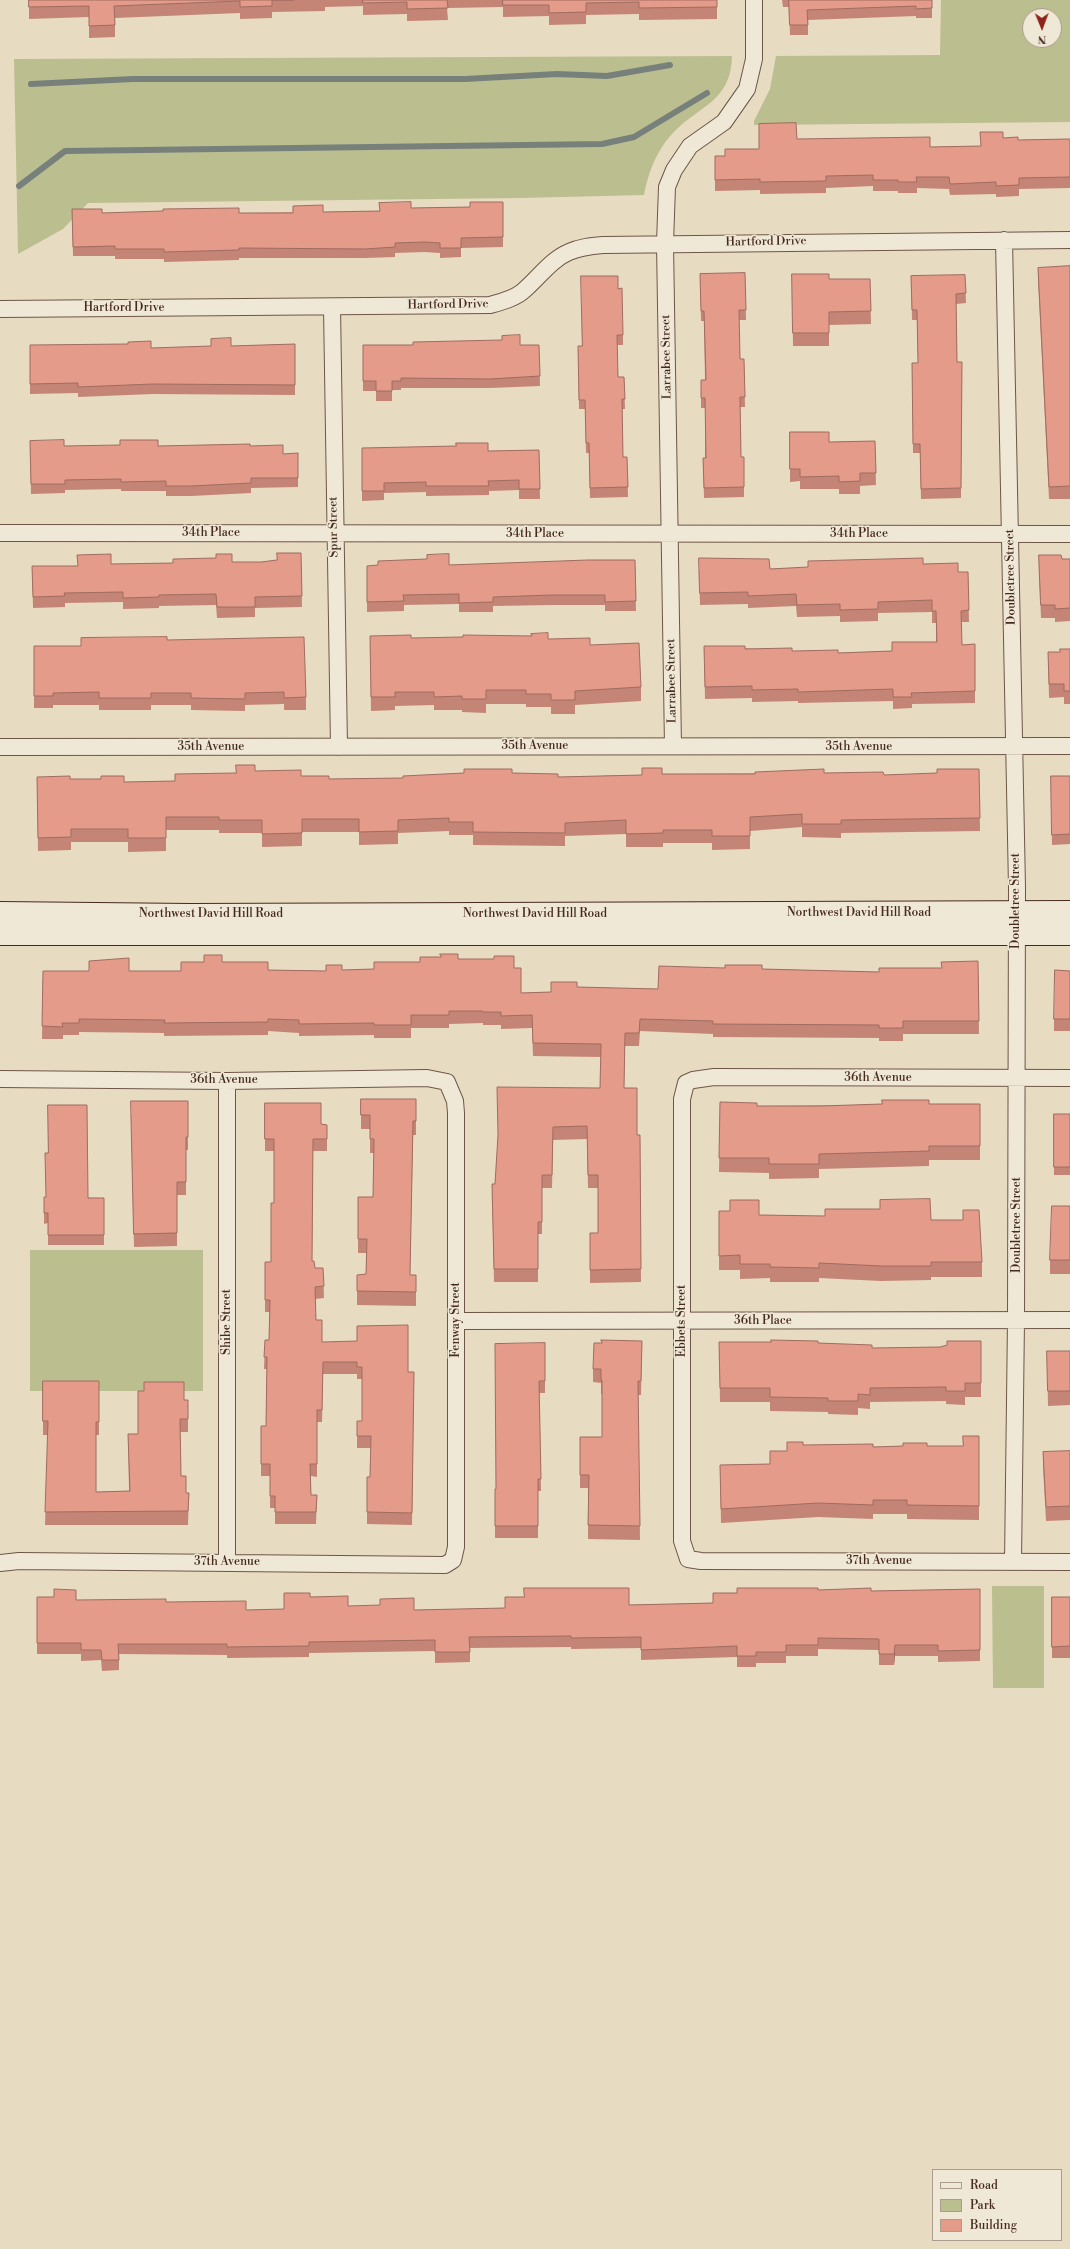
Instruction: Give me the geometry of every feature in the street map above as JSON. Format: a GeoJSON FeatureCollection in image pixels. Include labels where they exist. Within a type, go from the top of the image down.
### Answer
{"type":"FeatureCollection","features":[{"type":"Feature","properties":{"kind":"street","name":"Larrabee Street"},"geometry":{"type":"LineString","coordinates":[[673,746],[665,243],[667,186],[674,170],[690,146],[724,122],[747,89],[754,59],[754,0]]}},
{"type":"Feature","properties":{"kind":"street","name":"Doubletree Street"},"geometry":{"type":"LineString","coordinates":[[1004,240],[1016,912],[1016,1320],[1013,1562]]}},
{"type":"Feature","properties":{"kind":"street","name":"Hartford Drive"},"geometry":{"type":"LineString","coordinates":[[0,309],[490,305],[506,300],[521,292],[559,258],[569,252],[583,247],[665,243],[1070,240]]}},
{"type":"Feature","properties":{"kind":"street","name":"Spur Street"},"geometry":{"type":"LineString","coordinates":[[332,307],[334,534],[339,747]]}},
{"type":"Feature","properties":{"kind":"street","name":"34th Place"},"geometry":{"type":"LineString","coordinates":[[0,533],[1070,534]]}},
{"type":"Feature","properties":{"kind":"street","name":"35th Avenue"},"geometry":{"type":"LineString","coordinates":[[0,747],[1070,746]]}},
{"type":"Feature","properties":{"kind":"street","name":"Northwest David Hill Road"},"geometry":{"type":"LineString","coordinates":[[0,912],[190,915],[1070,912]]}},
{"type":"Feature","properties":{"kind":"street","name":"Northwest David Hill Road"},"geometry":{"type":"LineString","coordinates":[[0,934],[1070,934]]}},
{"type":"Feature","properties":{"kind":"street","name":"36th Avenue"},"geometry":{"type":"LineString","coordinates":[[686,1083],[693,1080],[714,1077],[1070,1078]]}},
{"type":"Feature","properties":{"kind":"street","name":"36th Avenue"},"geometry":{"type":"LineString","coordinates":[[0,1079],[227,1081],[427,1078],[448,1082]]}},
{"type":"Feature","properties":{"kind":"street","name":"Shibe Street"},"geometry":{"type":"LineString","coordinates":[[227,1081],[227,1562]]}},
{"type":"Feature","properties":{"kind":"street","name":"Fenway Street"},"geometry":{"type":"LineString","coordinates":[[448,1082],[453,1096],[456,1113],[456,1547],[453,1560]]}},
{"type":"Feature","properties":{"kind":"street","name":"Ebbets Street"},"geometry":{"type":"LineString","coordinates":[[686,1083],[682,1100],[682,1541],[688,1558]]}},
{"type":"Feature","properties":{"kind":"street","name":"36th Place"},"geometry":{"type":"LineString","coordinates":[[456,1321],[682,1322],[1070,1320]]}},
{"type":"Feature","properties":{"kind":"street","name":"37th Avenue"},"geometry":{"type":"LineString","coordinates":[[688,1558],[700,1561],[1070,1562]]}},
{"type":"Feature","properties":{"kind":"street","name":"37th Avenue"},"geometry":{"type":"LineString","coordinates":[[0,1562],[415,1563],[437,1566],[453,1560]]}},
{"type":"Feature","properties":{"kind":"green space"},"geometry":{"type":"Polygon","coordinates":[[[941,0],[1070,0],[1070,122],[754,125],[754,121],[770,89],[776,56],[940,55],[941,0]]]}},
{"type":"Feature","properties":{"kind":"green space"},"geometry":{"type":"Polygon","coordinates":[[[732,56],[731,70],[722,91],[707,106],[679,127],[660,150],[652,167],[644,195],[520,198],[88,203],[63,229],[18,254],[14,59],[732,56]]]}},
{"type":"Feature","properties":{"kind":"green space"},"geometry":{"type":"Polygon","coordinates":[[[30,1250],[203,1250],[203,1391],[30,1391],[30,1250]]]}},
{"type":"Feature","properties":{"kind":"green space"},"geometry":{"type":"Polygon","coordinates":[[[992,1586],[1044,1586],[1044,1688],[993,1688],[992,1586]]]}},
{"type":"Feature","properties":{"kind":"building"},"geometry":{"type":"Polygon","coordinates":[[[29,0],[272,0],[272,6],[240,7],[240,1],[114,6],[115,25],[89,26],[89,6],[29,7],[29,0]]]}},
{"type":"Feature","properties":{"kind":"building"},"geometry":{"type":"Polygon","coordinates":[[[363,0],[447,0],[448,8],[407,9],[407,2],[363,3],[363,0]]]}},
{"type":"Feature","properties":{"kind":"building"},"geometry":{"type":"Polygon","coordinates":[[[503,0],[717,0],[717,7],[639,8],[639,2],[586,3],[586,12],[549,13],[549,5],[503,5],[503,0]]]}},
{"type":"Feature","properties":{"kind":"building"},"geometry":{"type":"Polygon","coordinates":[[[789,0],[932,0],[932,8],[916,9],[916,6],[807,10],[808,25],[790,25],[789,0]]]}},
{"type":"Feature","properties":{"kind":"building"},"geometry":{"type":"Polygon","coordinates":[[[796,123],[797,139],[930,137],[930,147],[981,146],[980,132],[1003,132],[1003,138],[1018,137],[1018,140],[1070,139],[1070,177],[1019,178],[1019,185],[996,186],[996,182],[950,184],[949,177],[916,177],[917,182],[873,180],[873,175],[826,176],[826,181],[760,182],[760,179],[715,180],[715,156],[725,156],[725,149],[759,149],[759,124],[796,123]]]}},
{"type":"Feature","properties":{"kind":"building"},"geometry":{"type":"Polygon","coordinates":[[[411,202],[411,208],[470,207],[470,202],[503,202],[503,237],[461,238],[461,248],[440,248],[440,243],[424,242],[395,243],[395,247],[365,249],[239,248],[239,250],[164,252],[164,249],[115,249],[115,246],[73,247],[72,209],[102,209],[102,213],[163,211],[163,209],[239,208],[239,213],[293,213],[293,206],[323,205],[323,212],[380,211],[379,203],[411,202]]]}},
{"type":"Feature","properties":{"kind":"building"},"geometry":{"type":"Polygon","coordinates":[[[1070,266],[1070,486],[1049,487],[1038,268],[1070,266]]]}},
{"type":"Feature","properties":{"kind":"building"},"geometry":{"type":"Polygon","coordinates":[[[745,273],[746,310],[739,310],[740,359],[744,359],[745,397],[740,397],[741,457],[744,457],[744,487],[704,488],[703,458],[706,458],[705,398],[701,398],[701,380],[706,380],[704,311],[701,311],[700,274],[745,273]]]}},
{"type":"Feature","properties":{"kind":"building"},"geometry":{"type":"Polygon","coordinates":[[[792,274],[829,274],[829,279],[870,279],[871,311],[829,312],[829,333],[793,333],[792,274]]]}},
{"type":"Feature","properties":{"kind":"building"},"geometry":{"type":"Polygon","coordinates":[[[965,275],[966,293],[956,294],[957,362],[962,362],[961,488],[921,489],[920,444],[913,444],[912,363],[918,363],[917,310],[912,310],[911,276],[965,275]]]}},
{"type":"Feature","properties":{"kind":"building"},"geometry":{"type":"Polygon","coordinates":[[[581,276],[618,276],[618,289],[622,288],[623,335],[617,335],[618,377],[624,377],[625,399],[622,399],[623,457],[627,457],[628,487],[590,488],[589,443],[586,443],[585,400],[579,400],[578,346],[582,346],[581,276]]]}},
{"type":"Feature","properties":{"kind":"building"},"geometry":{"type":"Polygon","coordinates":[[[520,335],[520,345],[539,345],[540,376],[490,379],[401,378],[401,381],[392,381],[392,391],[376,391],[376,381],[363,381],[363,345],[413,345],[413,342],[502,340],[502,336],[520,335]]]}},
{"type":"Feature","properties":{"kind":"building"},"geometry":{"type":"Polygon","coordinates":[[[231,338],[231,346],[295,344],[295,385],[153,384],[78,387],[78,383],[30,384],[30,345],[128,344],[128,342],[151,341],[151,348],[211,346],[211,339],[231,338]]]}},
{"type":"Feature","properties":{"kind":"building"},"geometry":{"type":"Polygon","coordinates":[[[790,432],[829,432],[829,442],[875,441],[876,473],[860,473],[860,481],[839,482],[839,476],[800,477],[800,469],[790,469],[790,432]]]}},
{"type":"Feature","properties":{"kind":"building"},"geometry":{"type":"Polygon","coordinates":[[[64,440],[64,446],[120,445],[120,440],[158,440],[158,446],[250,444],[250,446],[283,445],[283,454],[298,453],[298,478],[251,478],[251,483],[191,486],[166,486],[166,481],[121,482],[121,479],[65,480],[65,484],[31,484],[30,441],[64,440]]]}},
{"type":"Feature","properties":{"kind":"building"},"geometry":{"type":"Polygon","coordinates":[[[456,443],[488,443],[488,451],[539,450],[540,489],[519,489],[519,480],[488,481],[489,486],[426,486],[426,482],[384,483],[384,491],[362,491],[362,448],[456,446],[456,443]]]}},
{"type":"Feature","properties":{"kind":"building"},"geometry":{"type":"Polygon","coordinates":[[[277,553],[301,553],[302,596],[255,597],[255,607],[217,607],[216,594],[159,595],[159,597],[123,598],[123,592],[64,593],[65,596],[33,597],[32,566],[78,566],[77,555],[111,554],[111,564],[173,563],[173,559],[216,558],[216,554],[232,554],[232,562],[261,562],[277,560],[277,553]]]}},
{"type":"Feature","properties":{"kind":"building"},"geometry":{"type":"Polygon","coordinates":[[[449,554],[449,565],[588,560],[635,560],[636,601],[605,602],[605,595],[552,595],[493,597],[493,602],[459,603],[459,594],[403,595],[404,601],[367,602],[367,566],[378,565],[378,561],[427,559],[427,555],[449,554]]]}},
{"type":"Feature","properties":{"kind":"building"},"geometry":{"type":"Polygon","coordinates":[[[1039,555],[1061,555],[1062,559],[1070,559],[1070,608],[1055,609],[1055,605],[1041,605],[1039,555]]]}},
{"type":"Feature","properties":{"kind":"building"},"geometry":{"type":"Polygon","coordinates":[[[699,558],[769,559],[770,569],[808,567],[808,561],[923,558],[923,564],[958,563],[958,572],[968,572],[969,610],[961,611],[962,645],[975,644],[975,691],[911,693],[912,697],[893,697],[893,689],[798,692],[798,689],[752,690],[752,686],[705,687],[704,646],[745,646],[745,649],[792,648],[792,651],[838,650],[838,653],[892,651],[892,642],[937,642],[936,611],[932,611],[932,600],[878,602],[878,609],[840,610],[840,604],[797,605],[796,594],[748,596],[748,592],[700,593],[699,558]]]}},
{"type":"Feature","properties":{"kind":"building"},"geometry":{"type":"Polygon","coordinates":[[[548,633],[548,639],[590,638],[590,645],[639,643],[641,687],[575,691],[575,700],[551,700],[551,694],[526,694],[526,690],[486,690],[486,699],[462,699],[462,696],[434,697],[434,692],[395,692],[395,697],[371,697],[370,636],[411,635],[411,638],[463,637],[463,635],[532,636],[531,634],[548,633]]]}},
{"type":"Feature","properties":{"kind":"building"},"geometry":{"type":"Polygon","coordinates":[[[167,637],[167,640],[304,637],[306,697],[284,698],[284,692],[245,693],[245,699],[191,698],[191,693],[151,693],[151,698],[99,698],[99,692],[53,693],[53,696],[34,696],[34,646],[81,646],[81,638],[167,637]]]}},
{"type":"Feature","properties":{"kind":"building"},"geometry":{"type":"Polygon","coordinates":[[[1060,649],[1070,649],[1070,691],[1064,691],[1064,684],[1049,684],[1048,652],[1060,652],[1060,649]]]}},
{"type":"Feature","properties":{"kind":"building"},"geometry":{"type":"Polygon","coordinates":[[[236,765],[255,765],[255,771],[301,770],[301,776],[329,776],[329,779],[403,778],[403,776],[464,773],[464,769],[512,769],[512,773],[558,774],[558,777],[642,775],[642,768],[662,768],[662,774],[755,774],[755,772],[824,769],[824,773],[883,772],[884,775],[937,773],[937,769],[979,769],[980,818],[841,820],[841,824],[802,824],[802,814],[750,817],[750,836],[712,836],[712,830],[663,830],[663,833],[626,834],[626,820],[565,823],[565,833],[473,832],[473,822],[449,822],[449,818],[398,820],[398,831],[359,832],[359,819],[302,819],[302,833],[262,834],[262,820],[219,820],[219,817],[166,817],[166,838],[128,838],[128,829],[71,829],[71,837],[38,838],[37,777],[70,776],[70,779],[101,779],[101,776],[124,776],[124,782],[175,781],[175,774],[236,773],[236,765]]]}},
{"type":"Feature","properties":{"kind":"building"},"geometry":{"type":"Polygon","coordinates":[[[1051,776],[1070,776],[1070,834],[1052,835],[1051,776]]]}},
{"type":"Feature","properties":{"kind":"building"},"geometry":{"type":"Polygon","coordinates":[[[440,954],[458,954],[458,959],[494,959],[494,956],[514,956],[514,968],[521,968],[521,993],[551,992],[551,982],[577,982],[577,987],[658,989],[659,966],[725,968],[725,965],[762,965],[762,969],[879,972],[879,968],[942,968],[941,962],[978,961],[979,1021],[903,1021],[903,1028],[879,1028],[879,1025],[713,1024],[713,1021],[640,1019],[639,1033],[625,1033],[624,1088],[637,1088],[637,1135],[640,1135],[641,1269],[590,1270],[590,1233],[598,1233],[598,1175],[588,1175],[587,1126],[553,1127],[552,1175],[542,1175],[542,1222],[538,1222],[538,1269],[494,1269],[492,1184],[495,1184],[498,1135],[497,1087],[600,1088],[601,1044],[533,1043],[532,1015],[501,1016],[501,1012],[483,1011],[449,1011],[449,1015],[411,1015],[411,1025],[374,1025],[374,1023],[299,1024],[299,1020],[268,1019],[268,1022],[164,1023],[165,1020],[79,1019],[79,1023],[62,1023],[63,1027],[42,1026],[43,971],[89,971],[89,961],[129,958],[129,971],[181,971],[181,962],[204,962],[204,955],[222,955],[222,962],[268,962],[268,970],[326,971],[326,965],[342,965],[342,970],[374,969],[374,962],[420,962],[420,957],[441,957],[440,954]]]}},
{"type":"Feature","properties":{"kind":"building"},"geometry":{"type":"Polygon","coordinates":[[[1055,970],[1070,971],[1070,1019],[1054,1019],[1055,970]]]}},
{"type":"Feature","properties":{"kind":"building"},"geometry":{"type":"Polygon","coordinates":[[[361,1099],[416,1099],[416,1121],[413,1121],[410,1275],[416,1275],[416,1292],[357,1291],[357,1275],[366,1274],[367,1239],[358,1239],[358,1197],[373,1197],[374,1139],[370,1139],[370,1115],[361,1115],[361,1099]]]}},
{"type":"Feature","properties":{"kind":"building"},"geometry":{"type":"Polygon","coordinates":[[[882,1100],[929,1100],[929,1104],[980,1104],[980,1146],[929,1146],[929,1151],[819,1154],[819,1164],[769,1164],[769,1158],[719,1158],[720,1102],[757,1103],[757,1106],[821,1106],[882,1104],[882,1100]]]}},
{"type":"Feature","properties":{"kind":"building"},"geometry":{"type":"Polygon","coordinates":[[[131,1101],[188,1101],[186,1182],[177,1182],[177,1233],[134,1234],[131,1101]]]}},
{"type":"Feature","properties":{"kind":"building"},"geometry":{"type":"Polygon","coordinates":[[[265,1103],[321,1103],[321,1124],[327,1125],[327,1139],[313,1139],[312,1261],[314,1261],[315,1268],[323,1268],[324,1286],[315,1287],[316,1320],[322,1320],[322,1342],[357,1341],[357,1326],[408,1325],[408,1372],[414,1372],[412,1513],[367,1512],[367,1477],[370,1477],[371,1436],[357,1436],[357,1421],[362,1421],[362,1367],[357,1367],[357,1362],[323,1362],[322,1410],[317,1410],[317,1464],[310,1464],[311,1495],[317,1495],[316,1512],[275,1512],[275,1496],[270,1496],[270,1464],[261,1464],[261,1426],[266,1426],[267,1357],[264,1357],[265,1340],[269,1340],[270,1300],[265,1300],[265,1262],[271,1262],[271,1203],[274,1203],[274,1139],[265,1139],[265,1103]]]}},
{"type":"Feature","properties":{"kind":"building"},"geometry":{"type":"Polygon","coordinates":[[[48,1105],[87,1105],[88,1198],[104,1198],[104,1235],[48,1235],[48,1213],[44,1213],[44,1197],[46,1197],[45,1153],[48,1153],[48,1105]]]}},
{"type":"Feature","properties":{"kind":"building"},"geometry":{"type":"Polygon","coordinates":[[[1054,1114],[1070,1114],[1070,1167],[1054,1167],[1054,1114]]]}},
{"type":"Feature","properties":{"kind":"building"},"geometry":{"type":"Polygon","coordinates":[[[930,1199],[931,1220],[963,1220],[963,1210],[979,1210],[982,1262],[931,1262],[931,1266],[881,1266],[819,1263],[819,1268],[770,1267],[770,1264],[740,1264],[740,1255],[719,1256],[719,1211],[730,1211],[730,1200],[759,1200],[759,1215],[825,1216],[825,1209],[880,1209],[880,1200],[930,1199]]]}},
{"type":"Feature","properties":{"kind":"building"},"geometry":{"type":"Polygon","coordinates":[[[1052,1206],[1070,1206],[1070,1260],[1050,1260],[1052,1206]]]}},
{"type":"Feature","properties":{"kind":"building"},"geometry":{"type":"Polygon","coordinates":[[[601,1340],[642,1341],[641,1381],[638,1381],[640,1526],[588,1525],[589,1475],[580,1475],[580,1437],[602,1437],[601,1369],[593,1369],[594,1343],[602,1343],[601,1340]]]}},
{"type":"Feature","properties":{"kind":"building"},"geometry":{"type":"Polygon","coordinates":[[[771,1340],[818,1341],[818,1343],[872,1345],[872,1348],[940,1347],[947,1345],[947,1341],[981,1341],[981,1383],[965,1383],[965,1391],[946,1391],[946,1387],[870,1388],[870,1395],[858,1394],[858,1401],[828,1401],[828,1398],[770,1397],[770,1388],[720,1388],[719,1342],[771,1342],[771,1340]]]}},
{"type":"Feature","properties":{"kind":"building"},"geometry":{"type":"Polygon","coordinates":[[[545,1343],[545,1381],[539,1381],[541,1479],[538,1479],[538,1526],[495,1526],[495,1344],[545,1343]]]}},
{"type":"Feature","properties":{"kind":"building"},"geometry":{"type":"Polygon","coordinates":[[[1047,1351],[1070,1351],[1070,1391],[1048,1391],[1047,1351]]]}},
{"type":"Feature","properties":{"kind":"building"},"geometry":{"type":"Polygon","coordinates":[[[43,1381],[99,1381],[99,1422],[96,1422],[96,1492],[130,1491],[128,1434],[138,1434],[138,1391],[144,1391],[144,1382],[184,1382],[184,1400],[188,1400],[188,1419],[180,1419],[181,1476],[186,1476],[186,1493],[189,1493],[188,1511],[45,1512],[48,1421],[43,1421],[43,1381]]]}},
{"type":"Feature","properties":{"kind":"building"},"geometry":{"type":"Polygon","coordinates":[[[963,1436],[979,1436],[979,1506],[907,1505],[907,1500],[873,1500],[873,1505],[818,1503],[721,1509],[720,1465],[770,1464],[770,1451],[787,1451],[787,1442],[803,1442],[803,1445],[873,1444],[873,1447],[903,1446],[903,1443],[927,1443],[927,1446],[963,1446],[963,1436]]]}},
{"type":"Feature","properties":{"kind":"building"},"geometry":{"type":"Polygon","coordinates":[[[1070,1451],[1070,1506],[1046,1507],[1043,1452],[1070,1451]]]}},
{"type":"Feature","properties":{"kind":"building"},"geometry":{"type":"Polygon","coordinates":[[[524,1588],[629,1588],[629,1605],[713,1603],[713,1593],[737,1593],[737,1588],[818,1588],[818,1590],[871,1588],[871,1591],[980,1589],[980,1650],[938,1651],[938,1645],[895,1645],[894,1654],[879,1654],[879,1639],[818,1638],[818,1645],[786,1645],[786,1652],[756,1652],[756,1656],[737,1656],[737,1646],[641,1650],[641,1637],[469,1637],[470,1652],[435,1652],[435,1640],[309,1642],[309,1646],[227,1647],[227,1644],[118,1644],[119,1660],[102,1660],[101,1650],[81,1650],[81,1643],[37,1643],[37,1597],[54,1597],[54,1589],[76,1590],[76,1600],[166,1599],[166,1602],[246,1601],[246,1610],[284,1609],[284,1593],[310,1593],[310,1597],[348,1596],[348,1606],[380,1605],[380,1599],[414,1598],[414,1610],[505,1608],[505,1597],[524,1597],[524,1588]]]}},
{"type":"Feature","properties":{"kind":"building"},"geometry":{"type":"Polygon","coordinates":[[[1052,1597],[1070,1597],[1070,1646],[1052,1647],[1052,1597]]]}},
{"type":"Feature","properties":{"kind":"waterway"},"geometry":{"type":"LineString","coordinates":[[31,84],[133,79],[465,79],[557,74],[607,76],[670,65]]}},
{"type":"Feature","properties":{"kind":"waterway"},"geometry":{"type":"LineString","coordinates":[[19,186],[65,151],[602,144],[634,137],[707,93]]}}]}
